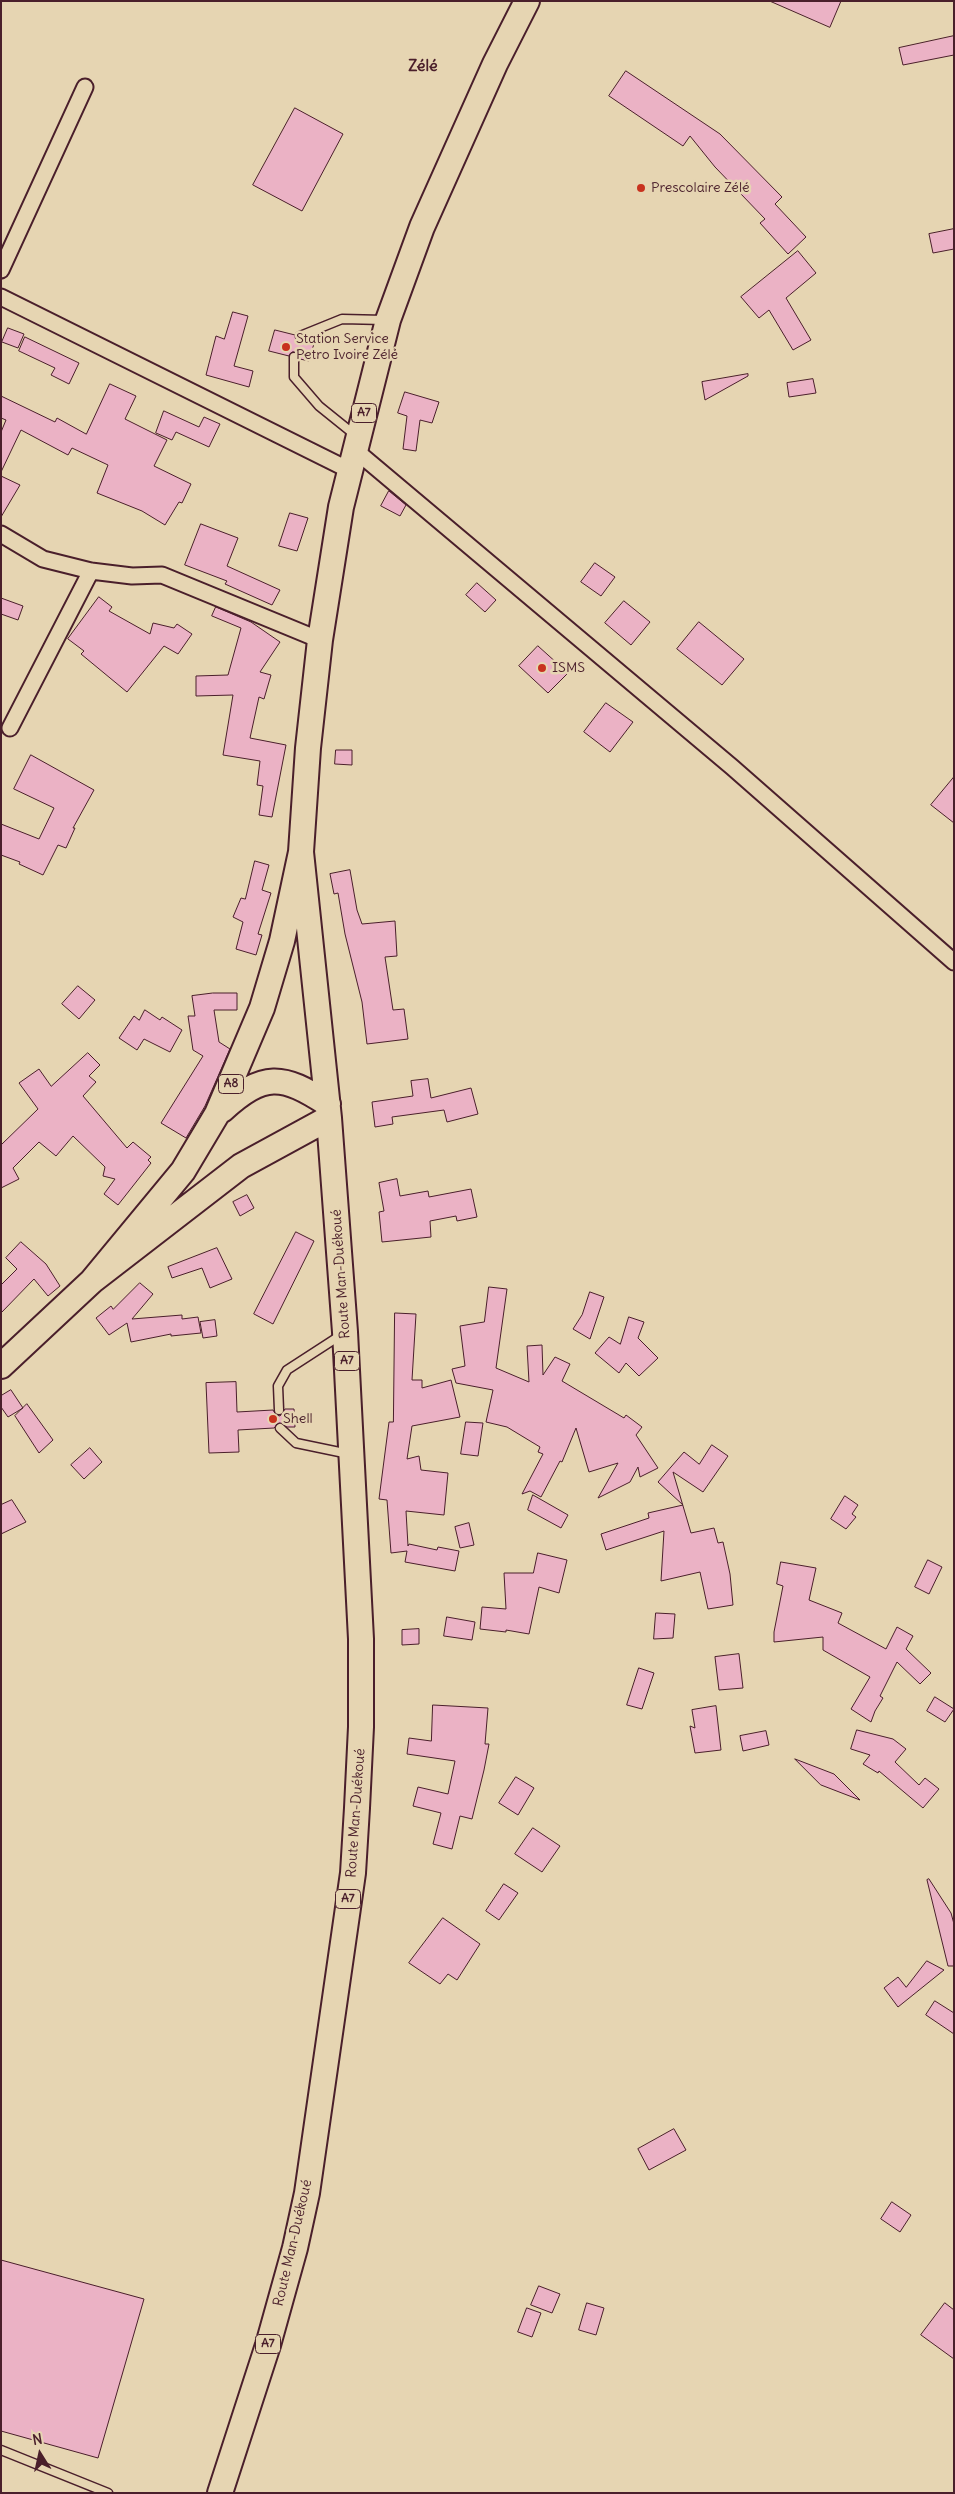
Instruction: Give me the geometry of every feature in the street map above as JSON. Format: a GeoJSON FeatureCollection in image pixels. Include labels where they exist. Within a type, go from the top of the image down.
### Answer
{"type":"FeatureCollection","features":[{"type":"Feature","properties":{"kind":"main road","name":"A7"},"geometry":{"type":"LineString","coordinates":[[328,1111],[302,852],[308,748],[320,640],[340,507],[388,320],[422,227],[495,64],[527,1]]}},
{"type":"Feature","properties":{"kind":"main road","name":"A8"},"geometry":{"type":"LineString","coordinates":[[92,1282],[183,1171],[218,1114],[262,1008],[282,940],[302,852]]}},
{"type":"Feature","properties":{"kind":"main road","name":"A8"},"geometry":{"type":"LineString","coordinates":[[1,1366],[92,1282],[240,1166],[328,1111],[301,1087],[281,1081],[263,1083],[242,1092],[218,1114]]}},
{"type":"Feature","properties":{"kind":"main road","name":"Route Man-Duékoué"},"geometry":{"type":"LineString","coordinates":[[220,2493],[268,2345],[307,2193],[353,1873],[362,1684],[360,1603],[345,1332],[328,1111]]}},
{"type":"Feature","properties":{"kind":"street"},"geometry":{"type":"LineString","coordinates":[[1,270],[85,87]]}},
{"type":"Feature","properties":{"kind":"street"},"geometry":{"type":"LineString","coordinates":[[1,297],[354,452],[732,767],[954,962]]}},
{"type":"Feature","properties":{"kind":"street"},"geometry":{"type":"LineString","coordinates":[[1,534],[43,559],[91,572],[132,576],[162,575],[320,640]]}},
{"type":"Feature","properties":{"kind":"street"},"geometry":{"type":"LineString","coordinates":[[10,728],[91,572]]}},
{"type":"Feature","properties":{"kind":"lane"},"geometry":{"type":"LineString","coordinates":[[300,336],[342,319],[388,320]]}},
{"type":"Feature","properties":{"kind":"lane"},"geometry":{"type":"LineString","coordinates":[[294,357],[294,377],[354,452]]}},
{"type":"Feature","properties":{"kind":"lane"},"geometry":{"type":"LineString","coordinates":[[278,1410],[278,1386],[287,1370],[345,1332]]}},
{"type":"Feature","properties":{"kind":"lane"},"geometry":{"type":"LineString","coordinates":[[280,1428],[296,1443],[351,1455]]}},
{"type":"Feature","properties":{"kind":"lane"},"geometry":{"type":"LineString","coordinates":[[1,2450],[108,2493]]}},
{"type":"Feature","properties":{"kind":"building"},"geometry":{"type":"Polygon","coordinates":[[[770,1],[841,1],[830,27],[770,1]]]}},
{"type":"Feature","properties":{"kind":"building"},"geometry":{"type":"Polygon","coordinates":[[[954,36],[954,55],[903,65],[899,48],[954,36]]]}},
{"type":"Feature","properties":{"kind":"building"},"geometry":{"type":"Polygon","coordinates":[[[626,71],[720,134],[782,197],[775,204],[806,237],[788,254],[760,223],[765,219],[715,167],[690,136],[683,146],[609,96],[626,71]]]}},
{"type":"Feature","properties":{"kind":"building"},"geometry":{"type":"Polygon","coordinates":[[[295,108],[343,134],[302,211],[253,185],[295,108]]]}},
{"type":"Feature","properties":{"kind":"building"},"geometry":{"type":"Polygon","coordinates":[[[954,229],[954,249],[933,253],[929,234],[954,229]]]}},
{"type":"Feature","properties":{"kind":"building"},"geometry":{"type":"Polygon","coordinates":[[[798,251],[816,273],[786,298],[811,340],[793,350],[769,310],[759,318],[741,297],[798,251]]]}},
{"type":"Feature","properties":{"kind":"building"},"geometry":{"type":"Polygon","coordinates":[[[233,312],[248,316],[234,366],[253,371],[249,387],[206,375],[216,336],[224,339],[233,312]]]}},
{"type":"Feature","properties":{"kind":"building"},"geometry":{"type":"Polygon","coordinates":[[[8,328],[24,334],[18,348],[2,342],[8,328]]]}},
{"type":"Feature","properties":{"kind":"building"},"geometry":{"type":"Polygon","coordinates":[[[275,330],[295,335],[299,341],[315,340],[309,361],[300,359],[296,352],[292,352],[289,356],[269,351],[275,330]]]}},
{"type":"Feature","properties":{"kind":"building"},"geometry":{"type":"Polygon","coordinates":[[[25,337],[79,363],[69,384],[51,375],[55,368],[19,351],[25,337]]]}},
{"type":"Feature","properties":{"kind":"building"},"geometry":{"type":"Polygon","coordinates":[[[748,374],[748,376],[705,400],[702,382],[748,374]]]}},
{"type":"Feature","properties":{"kind":"building"},"geometry":{"type":"Polygon","coordinates":[[[813,379],[816,393],[789,397],[787,383],[813,379]]]}},
{"type":"Feature","properties":{"kind":"building"},"geometry":{"type":"Polygon","coordinates":[[[110,384],[136,396],[125,419],[167,440],[154,466],[191,484],[182,503],[179,502],[165,525],[142,511],[97,493],[108,465],[72,448],[68,455],[21,430],[1,472],[1,432],[6,420],[1,418],[1,396],[55,422],[57,418],[86,434],[110,384]]]}},
{"type":"Feature","properties":{"kind":"building"},"geometry":{"type":"Polygon","coordinates":[[[405,392],[439,402],[432,423],[420,420],[416,451],[403,449],[407,416],[398,413],[405,392]]]}},
{"type":"Feature","properties":{"kind":"building"},"geometry":{"type":"Polygon","coordinates":[[[164,411],[199,427],[204,417],[220,424],[209,447],[176,432],[172,440],[156,433],[164,411]]]}},
{"type":"Feature","properties":{"kind":"building"},"geometry":{"type":"Polygon","coordinates":[[[1,476],[20,485],[1,517],[1,476]]]}},
{"type":"Feature","properties":{"kind":"building"},"geometry":{"type":"Polygon","coordinates":[[[389,491],[406,505],[400,516],[381,506],[389,491]]]}},
{"type":"Feature","properties":{"kind":"building"},"geometry":{"type":"Polygon","coordinates":[[[290,513],[308,518],[297,551],[279,546],[290,513]]]}},
{"type":"Feature","properties":{"kind":"building"},"geometry":{"type":"Polygon","coordinates":[[[201,524],[238,538],[227,566],[280,590],[272,605],[225,584],[227,581],[185,565],[201,524]]]}},
{"type":"Feature","properties":{"kind":"building"},"geometry":{"type":"Polygon","coordinates":[[[595,563],[615,577],[601,596],[581,582],[595,563]]]}},
{"type":"Feature","properties":{"kind":"building"},"geometry":{"type":"Polygon","coordinates":[[[477,583],[496,600],[485,612],[466,595],[477,583]]]}},
{"type":"Feature","properties":{"kind":"building"},"geometry":{"type":"Polygon","coordinates":[[[99,597],[112,607],[109,611],[150,634],[153,623],[174,628],[177,624],[192,634],[178,654],[164,646],[127,692],[81,654],[84,651],[68,639],[99,597]]]}},
{"type":"Feature","properties":{"kind":"building"},"geometry":{"type":"Polygon","coordinates":[[[1,598],[23,606],[18,620],[1,614],[1,598]]]}},
{"type":"Feature","properties":{"kind":"building"},"geometry":{"type":"Polygon","coordinates":[[[624,601],[650,622],[631,645],[605,623],[624,601]]]}},
{"type":"Feature","properties":{"kind":"building"},"geometry":{"type":"Polygon","coordinates":[[[216,607],[251,622],[280,642],[260,672],[271,675],[264,699],[259,697],[250,738],[286,745],[272,817],[259,815],[263,786],[257,785],[260,761],[223,755],[233,695],[196,696],[196,676],[228,675],[241,628],[212,616],[216,607]]]}},
{"type":"Feature","properties":{"kind":"building"},"geometry":{"type":"Polygon","coordinates":[[[699,622],[744,659],[722,685],[677,649],[699,622]]]}},
{"type":"Feature","properties":{"kind":"building"},"geometry":{"type":"Polygon","coordinates":[[[538,646],[568,673],[548,693],[519,666],[538,646]]]}},
{"type":"Feature","properties":{"kind":"building"},"geometry":{"type":"Polygon","coordinates":[[[606,703],[633,722],[610,752],[584,732],[606,703]]]}},
{"type":"Feature","properties":{"kind":"building"},"geometry":{"type":"Polygon","coordinates":[[[336,750],[352,750],[352,765],[335,764],[336,750]]]}},
{"type":"Feature","properties":{"kind":"building"},"geometry":{"type":"Polygon","coordinates":[[[31,755],[94,790],[73,828],[75,828],[66,848],[58,845],[43,875],[19,864],[20,862],[1,855],[1,824],[39,839],[54,808],[14,789],[31,755]]]}},
{"type":"Feature","properties":{"kind":"building"},"geometry":{"type":"Polygon","coordinates":[[[954,777],[954,823],[931,805],[954,777]]]}},
{"type":"Feature","properties":{"kind":"building"},"geometry":{"type":"Polygon","coordinates":[[[255,861],[269,865],[262,890],[271,893],[258,934],[262,935],[256,955],[236,949],[243,922],[233,917],[241,898],[245,899],[255,861]]]}},
{"type":"Feature","properties":{"kind":"building"},"geometry":{"type":"Polygon","coordinates":[[[350,870],[357,910],[362,924],[395,921],[397,956],[385,957],[393,1010],[404,1009],[408,1039],[367,1044],[362,1002],[345,934],[338,893],[334,894],[330,874],[350,870]]]}},
{"type":"Feature","properties":{"kind":"building"},"geometry":{"type":"Polygon","coordinates":[[[78,986],[95,1000],[79,1019],[62,1004],[78,986]]]}},
{"type":"Feature","properties":{"kind":"building"},"geometry":{"type":"Polygon","coordinates":[[[213,993],[237,993],[237,1010],[214,1010],[219,1042],[230,1049],[205,1106],[186,1138],[161,1123],[203,1056],[193,1050],[188,1016],[195,1016],[192,996],[213,993]]]}},
{"type":"Feature","properties":{"kind":"building"},"geometry":{"type":"Polygon","coordinates":[[[145,1010],[160,1020],[162,1017],[182,1030],[170,1052],[144,1039],[137,1050],[119,1038],[134,1016],[139,1020],[145,1010]]]}},
{"type":"Feature","properties":{"kind":"building"},"geometry":{"type":"Polygon","coordinates":[[[88,1053],[100,1065],[89,1076],[96,1082],[83,1096],[127,1148],[133,1142],[151,1157],[148,1160],[151,1163],[118,1205],[104,1194],[115,1179],[103,1176],[105,1167],[73,1136],[56,1156],[39,1142],[13,1168],[19,1179],[1,1188],[1,1145],[38,1109],[19,1083],[39,1069],[51,1086],[88,1053]]]}},
{"type":"Feature","properties":{"kind":"building"},"geometry":{"type":"Polygon","coordinates":[[[428,1079],[431,1098],[471,1088],[478,1114],[447,1122],[444,1110],[392,1117],[393,1124],[375,1127],[372,1102],[413,1096],[411,1081],[428,1079]]]}},
{"type":"Feature","properties":{"kind":"building"},"geometry":{"type":"Polygon","coordinates":[[[397,1179],[400,1196],[428,1191],[429,1197],[471,1189],[477,1217],[457,1221],[456,1216],[430,1221],[431,1237],[382,1242],[379,1212],[384,1211],[379,1183],[397,1179]]]}},
{"type":"Feature","properties":{"kind":"building"},"geometry":{"type":"Polygon","coordinates":[[[247,1195],[254,1208],[240,1216],[233,1202],[247,1195]]]}},
{"type":"Feature","properties":{"kind":"building"},"geometry":{"type":"Polygon","coordinates":[[[296,1232],[314,1241],[273,1324],[254,1314],[296,1232]]]}},
{"type":"Feature","properties":{"kind":"building"},"geometry":{"type":"Polygon","coordinates":[[[21,1242],[46,1264],[60,1286],[48,1296],[34,1279],[1,1313],[1,1285],[17,1269],[6,1258],[21,1242]]]}},
{"type":"Feature","properties":{"kind":"building"},"geometry":{"type":"Polygon","coordinates":[[[217,1248],[232,1279],[210,1288],[202,1268],[172,1278],[168,1267],[217,1248]]]}},
{"type":"Feature","properties":{"kind":"building"},"geometry":{"type":"Polygon","coordinates":[[[140,1283],[153,1294],[132,1319],[182,1315],[182,1319],[198,1317],[201,1333],[171,1336],[171,1334],[131,1342],[127,1323],[109,1335],[96,1318],[111,1306],[113,1309],[140,1283]]]}},
{"type":"Feature","properties":{"kind":"building"},"geometry":{"type":"Polygon","coordinates":[[[489,1287],[507,1289],[496,1368],[529,1382],[527,1346],[542,1345],[543,1375],[555,1357],[570,1364],[562,1381],[624,1418],[626,1415],[642,1427],[636,1435],[658,1468],[640,1477],[638,1467],[630,1482],[598,1498],[618,1463],[589,1472],[576,1428],[562,1462],[560,1461],[541,1497],[530,1491],[522,1494],[543,1454],[538,1452],[540,1447],[507,1427],[486,1422],[493,1390],[456,1383],[452,1369],[465,1366],[460,1326],[484,1322],[489,1287]]]}},
{"type":"Feature","properties":{"kind":"building"},"geometry":{"type":"Polygon","coordinates":[[[590,1292],[604,1297],[590,1339],[573,1329],[582,1315],[590,1292]]]}},
{"type":"Feature","properties":{"kind":"building"},"geometry":{"type":"Polygon","coordinates":[[[395,1313],[416,1314],[412,1380],[422,1380],[422,1388],[451,1380],[460,1417],[412,1426],[407,1459],[419,1456],[421,1470],[448,1473],[444,1515],[406,1511],[408,1546],[409,1544],[437,1550],[438,1547],[459,1551],[455,1571],[405,1562],[407,1551],[391,1553],[387,1500],[379,1499],[389,1422],[393,1422],[395,1313]]]}},
{"type":"Feature","properties":{"kind":"building"},"geometry":{"type":"Polygon","coordinates":[[[629,1317],[644,1322],[638,1338],[658,1358],[639,1376],[626,1363],[619,1373],[595,1353],[609,1337],[620,1344],[629,1317]]]}},
{"type":"Feature","properties":{"kind":"building"},"geometry":{"type":"Polygon","coordinates":[[[215,1320],[217,1336],[203,1338],[200,1322],[215,1320]]]}},
{"type":"Feature","properties":{"kind":"building"},"geometry":{"type":"Polygon","coordinates":[[[236,1382],[237,1412],[273,1410],[276,1415],[280,1416],[285,1409],[294,1409],[295,1427],[287,1427],[279,1423],[274,1428],[238,1430],[239,1452],[209,1453],[206,1383],[236,1382]]]}},
{"type":"Feature","properties":{"kind":"building"},"geometry":{"type":"Polygon","coordinates":[[[11,1390],[23,1408],[8,1417],[1,1407],[1,1396],[11,1390]]]}},
{"type":"Feature","properties":{"kind":"building"},"geometry":{"type":"Polygon","coordinates":[[[27,1404],[53,1440],[39,1453],[15,1416],[27,1404]]]}},
{"type":"Feature","properties":{"kind":"building"},"geometry":{"type":"Polygon","coordinates":[[[466,1422],[483,1423],[478,1456],[461,1454],[466,1422]]]}},
{"type":"Feature","properties":{"kind":"building"},"geometry":{"type":"Polygon","coordinates":[[[712,1445],[728,1456],[703,1492],[673,1472],[683,1505],[658,1482],[684,1452],[699,1464],[712,1445]]]}},
{"type":"Feature","properties":{"kind":"building"},"geometry":{"type":"Polygon","coordinates":[[[90,1448],[102,1462],[84,1479],[71,1465],[90,1448]]]}},
{"type":"Feature","properties":{"kind":"building"},"geometry":{"type":"Polygon","coordinates":[[[533,1495],[568,1515],[561,1528],[528,1510],[533,1495]]]}},
{"type":"Feature","properties":{"kind":"building"},"geometry":{"type":"Polygon","coordinates":[[[845,1496],[858,1505],[852,1514],[856,1517],[846,1529],[831,1519],[845,1496]]]}},
{"type":"Feature","properties":{"kind":"building"},"geometry":{"type":"Polygon","coordinates":[[[12,1500],[26,1522],[1,1534],[1,1505],[12,1500]]]}},
{"type":"Feature","properties":{"kind":"building"},"geometry":{"type":"Polygon","coordinates":[[[683,1505],[691,1533],[714,1528],[718,1543],[723,1542],[730,1574],[733,1605],[708,1609],[700,1572],[661,1581],[664,1531],[606,1550],[601,1534],[649,1518],[648,1513],[683,1505]]]}},
{"type":"Feature","properties":{"kind":"building"},"geometry":{"type":"Polygon","coordinates":[[[469,1523],[474,1545],[460,1548],[455,1527],[469,1523]]]}},
{"type":"Feature","properties":{"kind":"building"},"geometry":{"type":"Polygon","coordinates":[[[538,1553],[567,1560],[559,1593],[539,1587],[529,1634],[506,1630],[506,1632],[480,1629],[482,1607],[506,1609],[504,1573],[533,1573],[538,1553]]]}},
{"type":"Feature","properties":{"kind":"building"},"geometry":{"type":"Polygon","coordinates":[[[928,1560],[942,1567],[929,1594],[915,1587],[928,1560]]]}},
{"type":"Feature","properties":{"kind":"building"},"geometry":{"type":"Polygon","coordinates":[[[781,1562],[816,1568],[809,1600],[842,1613],[838,1623],[886,1649],[897,1627],[913,1636],[906,1649],[931,1673],[920,1684],[897,1662],[880,1696],[883,1698],[871,1722],[851,1709],[870,1677],[823,1650],[823,1637],[774,1642],[774,1632],[783,1586],[777,1584],[781,1562]]]}},
{"type":"Feature","properties":{"kind":"building"},"geometry":{"type":"Polygon","coordinates":[[[656,1613],[675,1614],[673,1638],[654,1639],[656,1613]]]}},
{"type":"Feature","properties":{"kind":"building"},"geometry":{"type":"Polygon","coordinates":[[[447,1617],[475,1622],[472,1640],[444,1636],[447,1617]]]}},
{"type":"Feature","properties":{"kind":"building"},"geometry":{"type":"Polygon","coordinates":[[[419,1629],[419,1644],[402,1645],[402,1630],[419,1629]]]}},
{"type":"Feature","properties":{"kind":"building"},"geometry":{"type":"Polygon","coordinates":[[[739,1654],[743,1688],[719,1690],[715,1657],[739,1654]]]}},
{"type":"Feature","properties":{"kind":"building"},"geometry":{"type":"Polygon","coordinates":[[[639,1668],[654,1673],[642,1709],[627,1705],[639,1668]]]}},
{"type":"Feature","properties":{"kind":"building"},"geometry":{"type":"Polygon","coordinates":[[[935,1697],[954,1709],[945,1722],[927,1711],[935,1697]]]}},
{"type":"Feature","properties":{"kind":"building"},"geometry":{"type":"Polygon","coordinates":[[[433,1705],[488,1708],[485,1744],[489,1744],[472,1819],[460,1816],[452,1849],[433,1844],[441,1813],[413,1806],[418,1787],[448,1794],[455,1761],[407,1754],[409,1738],[431,1741],[433,1705]]]}},
{"type":"Feature","properties":{"kind":"building"},"geometry":{"type":"Polygon","coordinates":[[[716,1706],[721,1750],[695,1753],[690,1726],[695,1728],[692,1710],[716,1706]]]}},
{"type":"Feature","properties":{"kind":"building"},"geometry":{"type":"Polygon","coordinates":[[[857,1730],[893,1739],[906,1749],[895,1762],[919,1785],[925,1778],[939,1789],[923,1808],[879,1771],[878,1773],[863,1764],[870,1755],[851,1749],[857,1730]]]}},
{"type":"Feature","properties":{"kind":"building"},"geometry":{"type":"Polygon","coordinates":[[[766,1731],[769,1745],[743,1751],[740,1736],[766,1731]]]}},
{"type":"Feature","properties":{"kind":"building"},"geometry":{"type":"Polygon","coordinates":[[[795,1759],[834,1774],[860,1800],[821,1785],[795,1759]]]}},
{"type":"Feature","properties":{"kind":"building"},"geometry":{"type":"Polygon","coordinates":[[[516,1777],[534,1788],[518,1815],[499,1803],[516,1777]]]}},
{"type":"Feature","properties":{"kind":"building"},"geometry":{"type":"Polygon","coordinates":[[[533,1828],[560,1846],[542,1872],[515,1854],[533,1828]]]}},
{"type":"Feature","properties":{"kind":"building"},"geometry":{"type":"Polygon","coordinates":[[[929,1879],[951,1913],[954,1924],[954,1966],[948,1966],[927,1880],[929,1879]]]}},
{"type":"Feature","properties":{"kind":"building"},"geometry":{"type":"Polygon","coordinates":[[[504,1884],[518,1893],[499,1920],[486,1911],[504,1884]]]}},
{"type":"Feature","properties":{"kind":"building"},"geometry":{"type":"Polygon","coordinates":[[[443,1918],[480,1944],[457,1980],[448,1974],[440,1984],[409,1963],[443,1918]]]}},
{"type":"Feature","properties":{"kind":"building"},"geometry":{"type":"Polygon","coordinates":[[[927,1961],[944,1970],[898,2007],[884,1988],[898,1977],[906,1987],[927,1961]]]}},
{"type":"Feature","properties":{"kind":"building"},"geometry":{"type":"Polygon","coordinates":[[[935,2001],[954,2013],[954,2034],[926,2015],[935,2001]]]}},
{"type":"Feature","properties":{"kind":"building"},"geometry":{"type":"Polygon","coordinates":[[[674,2129],[686,2150],[649,2170],[638,2149],[674,2129]]]}},
{"type":"Feature","properties":{"kind":"building"},"geometry":{"type":"Polygon","coordinates":[[[892,2202],[911,2215],[900,2232],[881,2219],[892,2202]]]}},
{"type":"Feature","properties":{"kind":"building"},"geometry":{"type":"Polygon","coordinates":[[[1,2260],[144,2299],[98,2458],[1,2431],[1,2260]]]}},
{"type":"Feature","properties":{"kind":"building"},"geometry":{"type":"Polygon","coordinates":[[[539,2286],[560,2294],[552,2313],[531,2305],[539,2286]]]}},
{"type":"Feature","properties":{"kind":"building"},"geometry":{"type":"Polygon","coordinates":[[[587,2303],[604,2308],[596,2335],[579,2330],[587,2303]]]}},
{"type":"Feature","properties":{"kind":"building"},"geometry":{"type":"Polygon","coordinates":[[[945,2303],[954,2310],[954,2359],[921,2335],[945,2303]]]}},
{"type":"Feature","properties":{"kind":"building"},"geometry":{"type":"Polygon","coordinates":[[[527,2308],[541,2313],[532,2337],[518,2332],[527,2308]]]}},
{"type":"Feature","properties":{"kind":"place","name":"Prescolaire Zélé"},"geometry":{"type":"Point","coordinates":[641,188]}},
{"type":"Feature","properties":{"kind":"place","name":"Station Service Petro Ivoire Zélé"},"geometry":{"type":"Point","coordinates":[286,347]}},
{"type":"Feature","properties":{"kind":"place","name":"ISMS"},"geometry":{"type":"Point","coordinates":[542,668]}},
{"type":"Feature","properties":{"kind":"place","name":"Shell"},"geometry":{"type":"Point","coordinates":[273,1419]}},
{"type":"Feature","properties":{"kind":"district","name":"Zélé"},"geometry":{"type":"Point","coordinates":[423,66]}}]}
